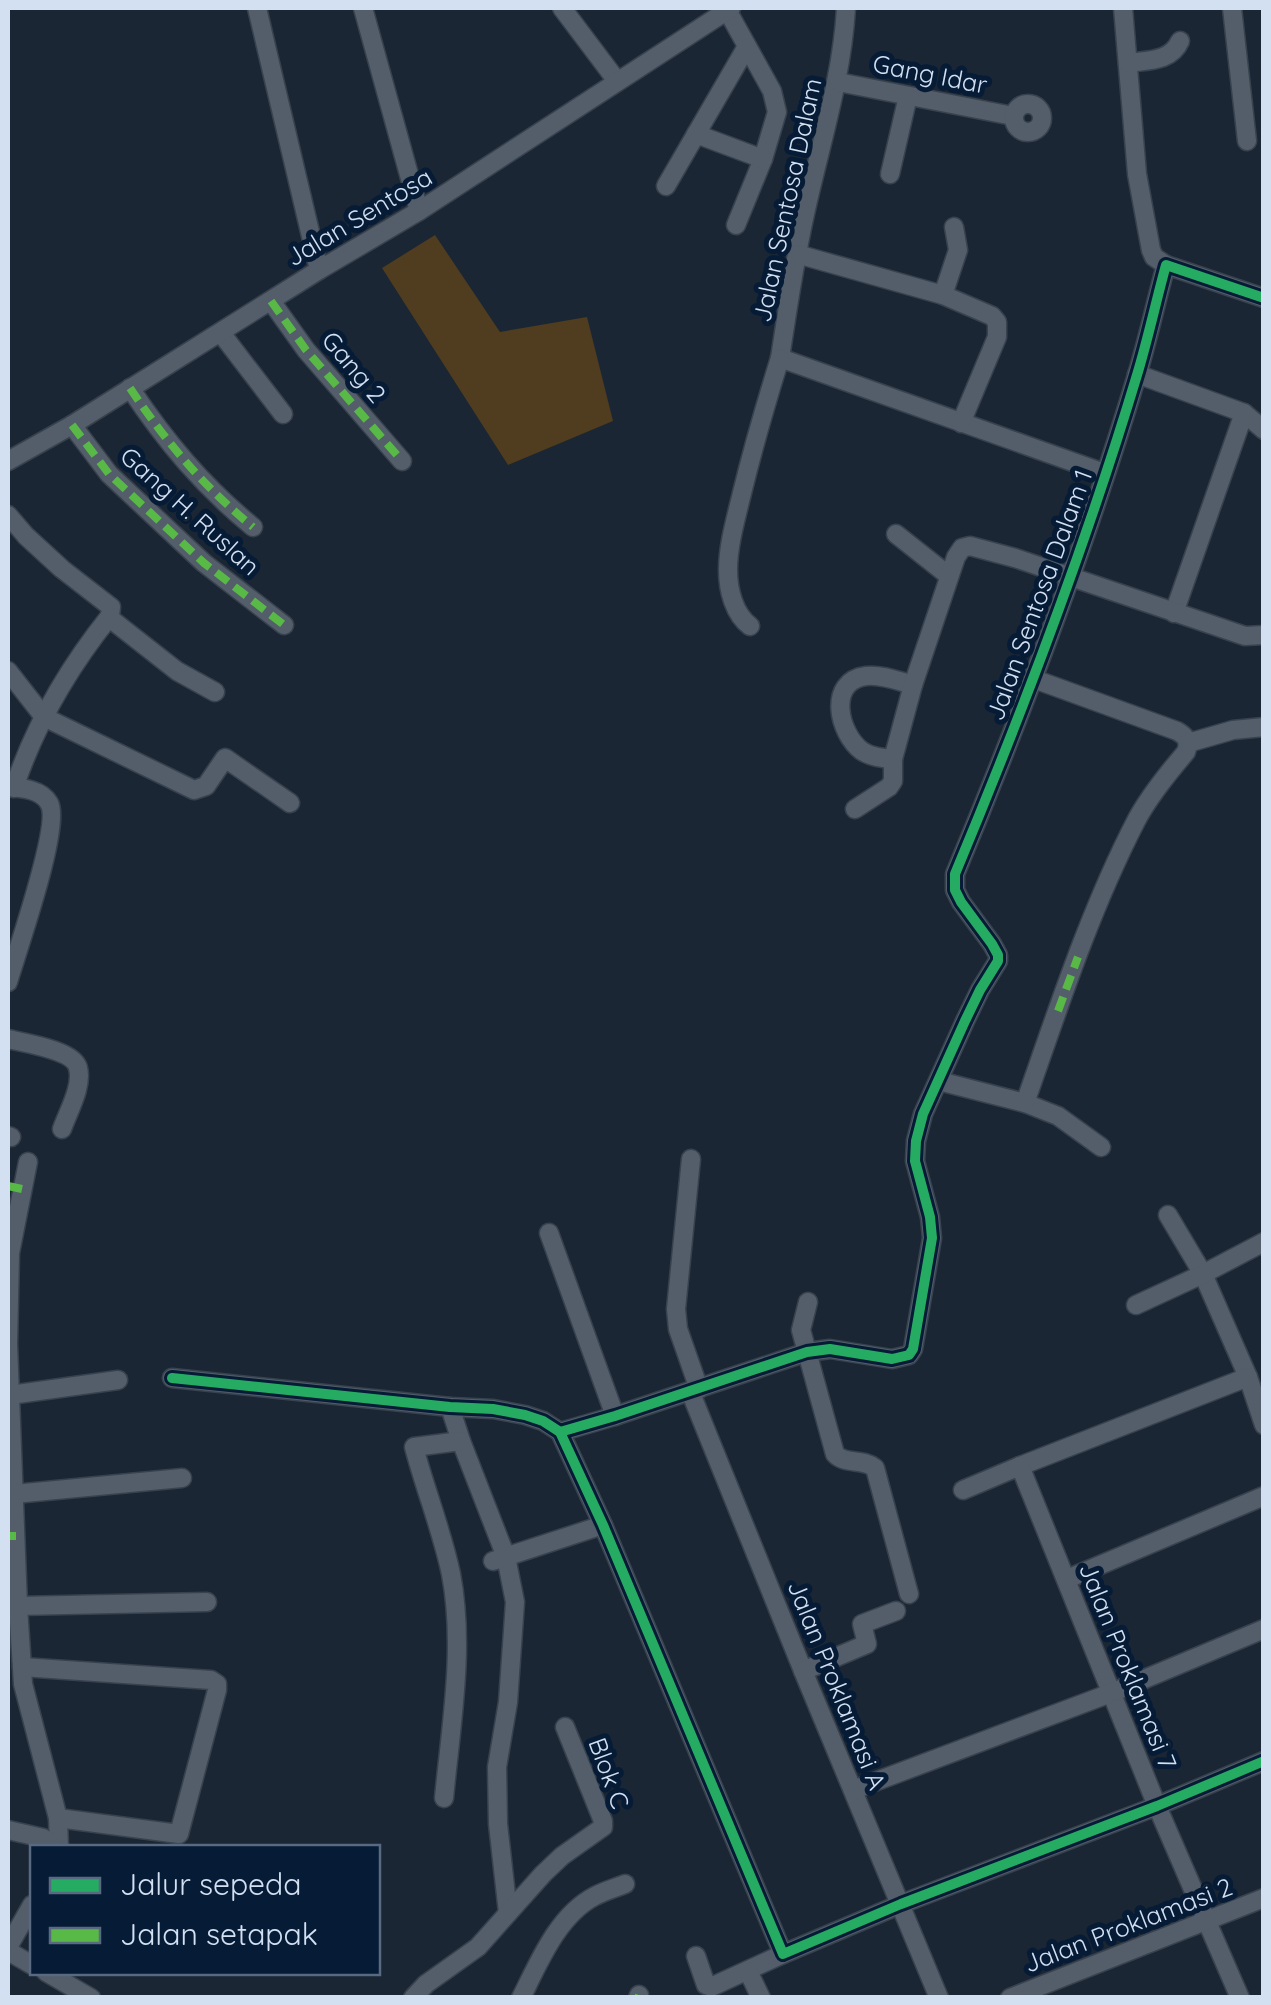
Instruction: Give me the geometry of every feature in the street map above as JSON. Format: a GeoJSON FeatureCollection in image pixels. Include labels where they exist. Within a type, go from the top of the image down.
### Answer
{"type":"FeatureCollection","features":[{"type":"Feature","properties":{"kind":"street"},"geometry":{"type":"LineString","coordinates":[[257,8],[320,270]]}},
{"type":"Feature","properties":{"kind":"street"},"geometry":{"type":"LineString","coordinates":[[363,8],[419,211]]}},
{"type":"Feature","properties":{"kind":"street"},"geometry":{"type":"LineString","coordinates":[[562,8],[617,82]]}},
{"type":"Feature","properties":{"kind":"street","name":"Jalan Sentosa Dalam"},"geometry":{"type":"LineString","coordinates":[[846,8],[838,82],[806,209],[780,358],[1104,473]]}},
{"type":"Feature","properties":{"kind":"street"},"geometry":{"type":"LineString","coordinates":[[1123,8],[1138,174],[1154,257],[1166,265],[1264,298]]}},
{"type":"Feature","properties":{"kind":"street"},"geometry":{"type":"LineString","coordinates":[[1232,8],[1247,141]]}},
{"type":"Feature","properties":{"kind":"street"},"geometry":{"type":"LineString","coordinates":[[729,9],[772,92],[777,112],[736,225]]}},
{"type":"Feature","properties":{"kind":"street","name":"Jalan Sentosa"},"geometry":{"type":"LineString","coordinates":[[8,460],[72,425],[419,211],[729,9]]}},
{"type":"Feature","properties":{"kind":"street"},"geometry":{"type":"LineString","coordinates":[[1128,63],[1162,58],[1173,53],[1180,41]]}},
{"type":"Feature","properties":{"kind":"street"},"geometry":{"type":"LineString","coordinates":[[666,186],[746,48]]}},
{"type":"Feature","properties":{"kind":"street","name":"Gang Idar"},"geometry":{"type":"LineString","coordinates":[[838,82],[1013,116]]}},
{"type":"Feature","properties":{"kind":"street"},"geometry":{"type":"LineString","coordinates":[[890,174],[908,96]]}},
{"type":"Feature","properties":{"kind":"street"},"geometry":{"type":"LineString","coordinates":[[696,134],[763,159]]}},
{"type":"Feature","properties":{"kind":"street"},"geometry":{"type":"LineString","coordinates":[[943,295],[958,250],[954,227]]}},
{"type":"Feature","properties":{"kind":"street"},"geometry":{"type":"LineString","coordinates":[[797,254],[943,295],[998,322],[998,337],[960,423]]}},
{"type":"Feature","properties":{"kind":"street","name":"Jalan Sentosa Dalam 1"},"geometry":{"type":"LineString","coordinates":[[939,1081],[964,1020],[998,961],[992,944],[955,890],[955,874],[1034,679],[1070,577],[1137,374],[1166,265]]}},
{"type":"Feature","properties":{"kind":"street","name":"Gang 2"},"geometry":{"type":"LineString","coordinates":[[271,301],[306,350],[402,462]]}},
{"type":"Feature","properties":{"kind":"street"},"geometry":{"type":"LineString","coordinates":[[221,332],[283,414]]}},
{"type":"Feature","properties":{"kind":"street"},"geometry":{"type":"LineString","coordinates":[[750,626],[740,619],[735,606],[728,572],[730,549],[758,428],[780,358]]}},
{"type":"Feature","properties":{"kind":"street"},"geometry":{"type":"LineString","coordinates":[[1137,374],[1244,413],[1264,430]]}},
{"type":"Feature","properties":{"kind":"street"},"geometry":{"type":"LineString","coordinates":[[130,388],[168,443],[207,486],[253,527]]}},
{"type":"Feature","properties":{"kind":"street"},"geometry":{"type":"LineString","coordinates":[[1174,613],[1244,413]]}},
{"type":"Feature","properties":{"kind":"street","name":"Gang H. Ruslan"},"geometry":{"type":"LineString","coordinates":[[72,425],[108,474],[204,563],[284,625]]}},
{"type":"Feature","properties":{"kind":"street"},"geometry":{"type":"LineString","coordinates":[[8,516],[62,569],[112,607],[110,616],[84,648],[44,717],[11,788],[32,790],[45,798],[52,806],[53,819],[8,982]]}},
{"type":"Feature","properties":{"kind":"street"},"geometry":{"type":"LineString","coordinates":[[896,534],[949,576]]}},
{"type":"Feature","properties":{"kind":"street"},"geometry":{"type":"LineString","coordinates":[[854,809],[890,787],[893,781],[893,759],[913,685],[962,548],[970,546],[1070,577],[1245,636],[1264,635]]}},
{"type":"Feature","properties":{"kind":"street"},"geometry":{"type":"LineString","coordinates":[[110,616],[176,671],[215,692]]}},
{"type":"Feature","properties":{"kind":"street"},"geometry":{"type":"LineString","coordinates":[[8,671],[44,717],[194,790],[206,786],[225,758],[290,804]]}},
{"type":"Feature","properties":{"kind":"street"},"geometry":{"type":"LineString","coordinates":[[893,759],[862,751],[840,719],[840,701],[855,678],[870,675],[913,685]]}},
{"type":"Feature","properties":{"kind":"street"},"geometry":{"type":"LineString","coordinates":[[1025,1103],[1104,892],[1137,820],[1186,752],[1188,743],[1177,731],[1034,679]]}},
{"type":"Feature","properties":{"kind":"street"},"geometry":{"type":"LineString","coordinates":[[1188,743],[1232,730],[1264,727]]}},
{"type":"Feature","properties":{"kind":"street"},"geometry":{"type":"LineString","coordinates":[[8,1039],[68,1056],[76,1062],[80,1071],[77,1087],[62,1129]]}},
{"type":"Feature","properties":{"kind":"street"},"geometry":{"type":"LineString","coordinates":[[560,1432],[807,1352],[830,1349],[892,1359],[908,1356],[932,1238],[915,1151],[923,1114],[939,1081],[1025,1103],[1058,1116],[1101,1147]]}},
{"type":"Feature","properties":{"kind":"street","name":"Jalan Proklamasi A"},"geometry":{"type":"LineString","coordinates":[[692,1159],[676,1310],[695,1390],[803,1670],[939,1998]]}},
{"type":"Feature","properties":{"kind":"street"},"geometry":{"type":"LineString","coordinates":[[28,1162],[14,1187],[9,1253],[17,1678],[58,1818],[57,1845]]}},
{"type":"Feature","properties":{"kind":"street"},"geometry":{"type":"LineString","coordinates":[[1168,1214],[1203,1274],[1248,1377],[1264,1425]]}},
{"type":"Feature","properties":{"kind":"street"},"geometry":{"type":"LineString","coordinates":[[549,1234],[615,1416]]}},
{"type":"Feature","properties":{"kind":"street"},"geometry":{"type":"LineString","coordinates":[[1136,1305],[1264,1242]]}},
{"type":"Feature","properties":{"kind":"street"},"geometry":{"type":"LineString","coordinates":[[808,1302],[801,1330],[836,1456],[869,1463],[875,1468],[908,1594]]}},
{"type":"Feature","properties":{"kind":"street"},"geometry":{"type":"LineString","coordinates":[[963,1490],[1248,1377]]}},
{"type":"Feature","properties":{"kind":"street"},"geometry":{"type":"LineString","coordinates":[[172,1378],[494,1409],[524,1415],[560,1432],[603,1525],[783,1954]]}},
{"type":"Feature","properties":{"kind":"street"},"geometry":{"type":"LineString","coordinates":[[10,1395],[118,1380]]}},
{"type":"Feature","properties":{"kind":"street"},"geometry":{"type":"LineString","coordinates":[[413,1998],[478,1947],[508,1913],[498,1824],[497,1767],[508,1702],[514,1602],[450,1406]]}},
{"type":"Feature","properties":{"kind":"street"},"geometry":{"type":"LineString","coordinates":[[444,1798],[456,1672],[455,1620],[451,1575],[414,1447],[461,1441]]}},
{"type":"Feature","properties":{"kind":"street","name":"Jalan Proklamasi 7"},"geometry":{"type":"LineString","coordinates":[[1018,1467],[1240,1998]]}},
{"type":"Feature","properties":{"kind":"street"},"geometry":{"type":"LineString","coordinates":[[14,1494],[182,1478]]}},
{"type":"Feature","properties":{"kind":"street"},"geometry":{"type":"LineString","coordinates":[[1066,1579],[1264,1496]]}},
{"type":"Feature","properties":{"kind":"street"},"geometry":{"type":"LineString","coordinates":[[500,1559],[603,1525]]}},
{"type":"Feature","properties":{"kind":"street"},"geometry":{"type":"LineString","coordinates":[[18,1606],[207,1602]]}},
{"type":"Feature","properties":{"kind":"street"},"geometry":{"type":"LineString","coordinates":[[803,1670],[867,1644],[862,1624],[896,1611]]}},
{"type":"Feature","properties":{"kind":"street"},"geometry":{"type":"LineString","coordinates":[[853,1790],[1111,1693],[1264,1629]]}},
{"type":"Feature","properties":{"kind":"street"},"geometry":{"type":"LineString","coordinates":[[17,1678],[210,1680],[217,1684],[179,1834],[58,1818]]}},
{"type":"Feature","properties":{"kind":"street","name":"Blok C"},"geometry":{"type":"LineString","coordinates":[[508,1913],[543,1874],[603,1826],[566,1727]]}},
{"type":"Feature","properties":{"kind":"street"},"geometry":{"type":"LineString","coordinates":[[696,1956],[706,1985],[712,1987],[901,1904],[1264,1761]]}},
{"type":"Feature","properties":{"kind":"street"},"geometry":{"type":"LineString","coordinates":[[8,1830],[42,1838],[52,1845]]}},
{"type":"Feature","properties":{"kind":"street"},"geometry":{"type":"LineString","coordinates":[[521,1998],[561,1927],[578,1908],[594,1896],[625,1884]]}},
{"type":"Feature","properties":{"kind":"street","name":"Jalan Proklamasi 2"},"geometry":{"type":"LineString","coordinates":[[1010,1998],[1264,1898]]}},
{"type":"Feature","properties":{"kind":"street"},"geometry":{"type":"LineString","coordinates":[[30,1909],[8,1949],[30,1964]]}},
{"type":"Feature","properties":{"kind":"street"},"geometry":{"type":"LineString","coordinates":[[748,1971],[761,1998]]}},
{"type":"Feature","properties":{"kind":"street"},"geometry":{"type":"LineString","coordinates":[[51,1975],[90,1998]]}},
{"type":"Feature","properties":{"kind":"shaded area"},"geometry":{"type":"Polygon","coordinates":[[[435,235],[500,332],[587,317],[613,421],[508,465],[382,268],[435,235]]]}},
{"type":"Feature","properties":{"kind":"marked path"},"geometry":{"type":"LineString","coordinates":[[271,301],[306,350],[402,461]]}},
{"type":"Feature","properties":{"kind":"marked path"},"geometry":{"type":"LineString","coordinates":[[130,388],[186,462],[253,527]]}},
{"type":"Feature","properties":{"kind":"marked path"},"geometry":{"type":"LineString","coordinates":[[72,425],[109,474],[204,563],[284,625]]}},
{"type":"Feature","properties":{"kind":"marked path"},"geometry":{"type":"LineString","coordinates":[[1058,1011],[1078,957]]}},
{"type":"Feature","properties":{"kind":"marked path"},"geometry":{"type":"LineString","coordinates":[[8,1186],[22,1189]]}},
{"type":"Feature","properties":{"kind":"marked path"},"geometry":{"type":"LineString","coordinates":[[8,1536],[16,1536]]}},
{"type":"Feature","properties":{"kind":"cycle path"},"geometry":{"type":"LineString","coordinates":[[560,1432],[807,1352],[830,1349],[892,1359],[909,1355],[913,1349],[932,1238],[915,1161],[916,1141],[923,1114],[965,1021],[998,961],[992,944],[955,890],[955,874],[1075,565],[1137,375],[1166,265],[1264,298]]}},
{"type":"Feature","properties":{"kind":"cycle path"},"geometry":{"type":"LineString","coordinates":[[172,1378],[493,1409],[543,1421],[560,1432],[603,1525],[783,1954],[1264,1761]]}}]}
